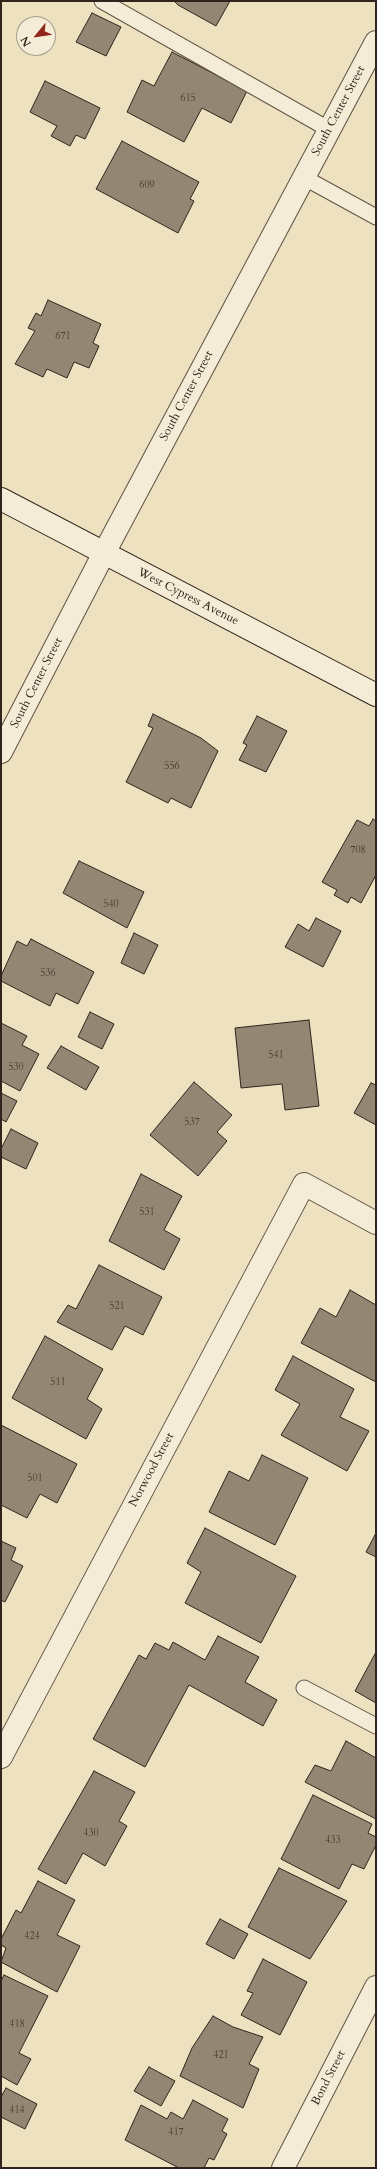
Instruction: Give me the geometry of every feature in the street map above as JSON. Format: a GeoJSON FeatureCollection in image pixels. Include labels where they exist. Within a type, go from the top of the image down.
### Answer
{"type":"FeatureCollection","features":[{"type":"Feature","properties":{"kind":"street","name":"South Center Street"},"geometry":{"type":"LineString","coordinates":[[1,752],[104,553],[376,42]]}},
{"type":"Feature","properties":{"kind":"street","name":"West Cypress Avenue"},"geometry":{"type":"LineString","coordinates":[[1,499],[376,695]]}},
{"type":"Feature","properties":{"kind":"street","name":"Norwood Street"},"geometry":{"type":"LineString","coordinates":[[1,1757],[304,1184],[376,1223]]}},
{"type":"Feature","properties":{"kind":"street","name":"Bond Street"},"geometry":{"type":"LineString","coordinates":[[283,2168],[376,1987]]}},
{"type":"Feature","properties":{"kind":"lane"},"geometry":{"type":"LineString","coordinates":[[102,1],[330,130]]}},
{"type":"Feature","properties":{"kind":"lane"},"geometry":{"type":"LineString","coordinates":[[303,177],[376,217]]}},
{"type":"Feature","properties":{"kind":"lane"},"geometry":{"type":"LineString","coordinates":[[304,1688],[376,1726]]}},
{"type":"Feature","properties":{"kind":"building"},"geometry":{"type":"Polygon","coordinates":[[[174,1],[230,1],[216,26],[178,5],[174,1]]]}},
{"type":"Feature","properties":{"kind":"building"},"geometry":{"type":"Polygon","coordinates":[[[92,13],[121,27],[106,56],[76,42],[92,13]]]}},
{"type":"Feature","properties":{"kind":"building"},"geometry":{"type":"Polygon","coordinates":[[[172,52],[247,91],[231,123],[202,108],[184,142],[127,112],[142,80],[154,86],[172,52]]]}},
{"type":"Feature","properties":{"kind":"building"},"geometry":{"type":"Polygon","coordinates":[[[45,81],[100,108],[85,139],[76,135],[70,146],[51,136],[57,126],[30,112],[45,81]]]}},
{"type":"Feature","properties":{"kind":"building"},"geometry":{"type":"Polygon","coordinates":[[[122,141],[199,182],[190,199],[194,201],[178,233],[96,189],[122,141]]]}},
{"type":"Feature","properties":{"kind":"building"},"geometry":{"type":"Polygon","coordinates":[[[48,300],[101,324],[93,343],[99,346],[89,368],[74,362],[67,378],[47,369],[43,377],[15,364],[35,331],[28,328],[36,313],[41,316],[48,300]]]}},
{"type":"Feature","properties":{"kind":"building"},"geometry":{"type":"Polygon","coordinates":[[[153,714],[201,738],[218,751],[191,808],[171,798],[168,803],[126,782],[153,728],[148,726],[153,714]]]}},
{"type":"Feature","properties":{"kind":"building"},"geometry":{"type":"Polygon","coordinates":[[[257,716],[287,731],[266,772],[239,760],[247,745],[243,743],[257,716]]]}},
{"type":"Feature","properties":{"kind":"building"},"geometry":{"type":"Polygon","coordinates":[[[373,819],[376,821],[376,875],[361,903],[351,897],[348,903],[334,895],[337,890],[322,882],[357,820],[369,826],[373,819]]]}},
{"type":"Feature","properties":{"kind":"building"},"geometry":{"type":"Polygon","coordinates":[[[79,861],[144,892],[127,928],[63,893],[79,861]]]}},
{"type":"Feature","properties":{"kind":"building"},"geometry":{"type":"Polygon","coordinates":[[[316,918],[341,931],[323,967],[285,947],[298,924],[309,931],[316,918]]]}},
{"type":"Feature","properties":{"kind":"building"},"geometry":{"type":"Polygon","coordinates":[[[134,933],[158,945],[144,974],[121,963],[134,933]]]}},
{"type":"Feature","properties":{"kind":"building"},"geometry":{"type":"Polygon","coordinates":[[[31,939],[94,972],[78,1004],[56,993],[50,1006],[1,981],[1,976],[17,941],[27,946],[31,939]]]}},
{"type":"Feature","properties":{"kind":"building"},"geometry":{"type":"Polygon","coordinates":[[[90,1012],[114,1024],[102,1049],[78,1037],[90,1012]]]}},
{"type":"Feature","properties":{"kind":"building"},"geometry":{"type":"Polygon","coordinates":[[[309,1020],[319,1106],[285,1110],[282,1084],[241,1088],[235,1028],[309,1020]]]}},
{"type":"Feature","properties":{"kind":"building"},"geometry":{"type":"Polygon","coordinates":[[[1,1023],[27,1036],[22,1045],[39,1054],[20,1091],[1,1081],[1,1023]]]}},
{"type":"Feature","properties":{"kind":"building"},"geometry":{"type":"Polygon","coordinates":[[[61,1046],[99,1067],[86,1090],[47,1068],[61,1046]]]}},
{"type":"Feature","properties":{"kind":"building"},"geometry":{"type":"Polygon","coordinates":[[[194,1082],[232,1115],[217,1132],[227,1141],[198,1176],[150,1135],[194,1082]]]}},
{"type":"Feature","properties":{"kind":"building"},"geometry":{"type":"Polygon","coordinates":[[[371,1083],[376,1085],[376,1125],[354,1113],[371,1083]]]}},
{"type":"Feature","properties":{"kind":"building"},"geometry":{"type":"Polygon","coordinates":[[[1,1093],[17,1101],[6,1122],[1,1119],[1,1093]]]}},
{"type":"Feature","properties":{"kind":"building"},"geometry":{"type":"Polygon","coordinates":[[[11,1129],[38,1143],[26,1169],[1,1157],[1,1149],[11,1129]]]}},
{"type":"Feature","properties":{"kind":"building"},"geometry":{"type":"Polygon","coordinates":[[[141,1174],[182,1196],[164,1230],[180,1239],[164,1270],[109,1241],[141,1174]]]}},
{"type":"Feature","properties":{"kind":"building"},"geometry":{"type":"Polygon","coordinates":[[[99,1265],[162,1297],[143,1335],[125,1326],[112,1350],[57,1322],[68,1305],[76,1309],[99,1265]]]}},
{"type":"Feature","properties":{"kind":"building"},"geometry":{"type":"Polygon","coordinates":[[[350,1290],[376,1305],[376,1382],[301,1343],[320,1308],[336,1317],[350,1290]]]}},
{"type":"Feature","properties":{"kind":"building"},"geometry":{"type":"Polygon","coordinates":[[[45,1336],[103,1369],[87,1399],[102,1409],[86,1439],[12,1398],[45,1336]]]}},
{"type":"Feature","properties":{"kind":"building"},"geometry":{"type":"Polygon","coordinates":[[[293,1356],[354,1389],[340,1417],[369,1431],[347,1471],[281,1435],[300,1404],[275,1390],[293,1356]]]}},
{"type":"Feature","properties":{"kind":"building"},"geometry":{"type":"Polygon","coordinates":[[[1,1425],[77,1464],[57,1503],[40,1494],[27,1518],[1,1505],[1,1425]]]}},
{"type":"Feature","properties":{"kind":"building"},"geometry":{"type":"Polygon","coordinates":[[[262,1455],[308,1478],[275,1545],[209,1512],[229,1471],[249,1481],[262,1455]]]}},
{"type":"Feature","properties":{"kind":"building"},"geometry":{"type":"Polygon","coordinates":[[[205,1528],[296,1576],[261,1643],[185,1603],[201,1572],[187,1563],[205,1528]]]}},
{"type":"Feature","properties":{"kind":"building"},"geometry":{"type":"Polygon","coordinates":[[[376,1533],[376,1557],[366,1552],[376,1533]]]}},
{"type":"Feature","properties":{"kind":"building"},"geometry":{"type":"Polygon","coordinates":[[[1,1541],[16,1548],[11,1560],[23,1566],[5,1602],[1,1600],[1,1541]]]}},
{"type":"Feature","properties":{"kind":"building"},"geometry":{"type":"Polygon","coordinates":[[[218,1636],[259,1657],[245,1682],[277,1700],[263,1726],[189,1685],[145,1767],[93,1739],[139,1655],[146,1659],[155,1643],[169,1650],[173,1642],[205,1660],[218,1636]]]}},
{"type":"Feature","properties":{"kind":"building"},"geometry":{"type":"Polygon","coordinates":[[[376,1652],[376,1703],[355,1691],[376,1652]]]}},
{"type":"Feature","properties":{"kind":"building"},"geometry":{"type":"Polygon","coordinates":[[[346,1741],[376,1758],[376,1819],[305,1782],[315,1765],[331,1771],[346,1741]]]}},
{"type":"Feature","properties":{"kind":"building"},"geometry":{"type":"Polygon","coordinates":[[[94,1771],[135,1792],[119,1821],[127,1826],[105,1866],[83,1853],[66,1884],[38,1869],[94,1771]]]}},
{"type":"Feature","properties":{"kind":"building"},"geometry":{"type":"Polygon","coordinates":[[[313,1795],[372,1824],[368,1833],[376,1837],[376,1845],[364,1869],[352,1864],[339,1889],[281,1859],[313,1795]]]}},
{"type":"Feature","properties":{"kind":"building"},"geometry":{"type":"Polygon","coordinates":[[[279,1868],[347,1901],[310,1959],[248,1927],[279,1868]]]}},
{"type":"Feature","properties":{"kind":"building"},"geometry":{"type":"Polygon","coordinates":[[[38,1881],[75,1900],[57,1935],[80,1946],[57,1992],[1,1962],[6,1948],[1,1945],[1,1939],[16,1910],[21,1913],[38,1881]]]}},
{"type":"Feature","properties":{"kind":"building"},"geometry":{"type":"Polygon","coordinates":[[[220,1919],[248,1934],[234,1959],[206,1944],[220,1919]]]}},
{"type":"Feature","properties":{"kind":"building"},"geometry":{"type":"Polygon","coordinates":[[[263,1959],[307,1982],[280,2035],[241,2015],[253,1993],[247,1991],[263,1959]]]}},
{"type":"Feature","properties":{"kind":"building"},"geometry":{"type":"Polygon","coordinates":[[[4,1975],[48,1996],[19,2053],[31,2059],[17,2085],[1,2076],[1,1981],[4,1975]]]}},
{"type":"Feature","properties":{"kind":"building"},"geometry":{"type":"Polygon","coordinates":[[[213,2016],[233,2027],[263,2037],[249,2064],[259,2069],[243,2108],[180,2076],[192,2048],[213,2016]]]}},
{"type":"Feature","properties":{"kind":"building"},"geometry":{"type":"Polygon","coordinates":[[[149,2067],[175,2081],[161,2106],[134,2091],[149,2067]]]}},
{"type":"Feature","properties":{"kind":"building"},"geometry":{"type":"Polygon","coordinates":[[[6,2088],[37,2104],[25,2129],[1,2117],[1,2097],[6,2088]]]}},
{"type":"Feature","properties":{"kind":"building"},"geometry":{"type":"Polygon","coordinates":[[[193,2100],[228,2119],[222,2131],[227,2134],[214,2160],[209,2158],[204,2168],[179,2168],[125,2140],[141,2105],[167,2119],[171,2112],[183,2119],[193,2100]]]}}]}
